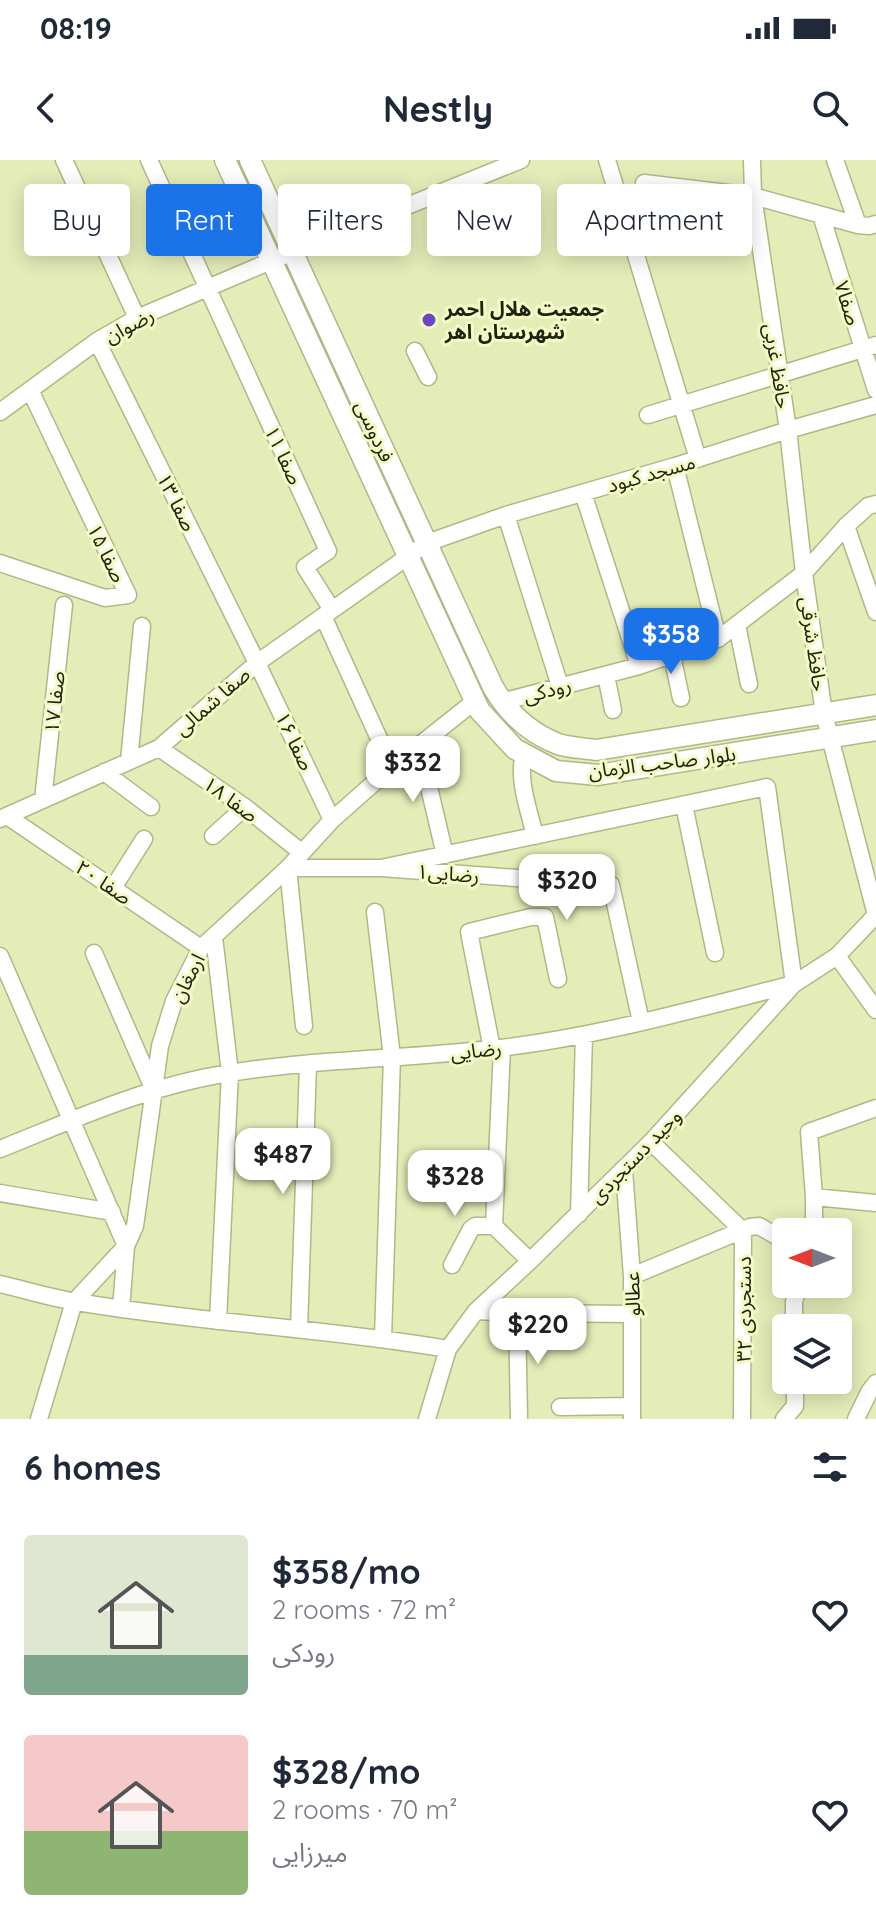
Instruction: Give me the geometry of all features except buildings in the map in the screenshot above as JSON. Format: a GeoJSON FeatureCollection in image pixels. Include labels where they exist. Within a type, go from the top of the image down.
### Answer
{"type":"FeatureCollection","features":[{"type":"Feature","properties":{"kind":"main road","name":"فردوسی"},"geometry":{"type":"LineString","coordinates":[[225,160],[475,701]]}},
{"type":"Feature","properties":{"kind":"main road","name":"فردوسی"},"geometry":{"type":"LineString","coordinates":[[250,160],[278,222]]}},
{"type":"Feature","properties":{"kind":"main road","name":"فردوسی"},"geometry":{"type":"LineString","coordinates":[[293,256],[501,702]]}},
{"type":"Feature","properties":{"kind":"main road","name":"بلوار صاحب الزمان"},"geometry":{"type":"LineString","coordinates":[[475,701],[480,711],[515,749],[556,771],[598,775],[876,730]]}},
{"type":"Feature","properties":{"kind":"main road","name":"بلوار صاحب الزمان"},"geometry":{"type":"LineString","coordinates":[[501,702],[529,730],[561,745],[596,750],[876,705]]}},
{"type":"Feature","properties":{"kind":"street"},"geometry":{"type":"LineString","coordinates":[[64,160],[137,318]]}},
{"type":"Feature","properties":{"kind":"street"},"geometry":{"type":"LineString","coordinates":[[149,160],[207,288]]}},
{"type":"Feature","properties":{"kind":"street","name":"رضوان"},"geometry":{"type":"LineString","coordinates":[[411,200],[484,167],[521,160]]}},
{"type":"Feature","properties":{"kind":"street"},"geometry":{"type":"LineString","coordinates":[[607,160],[698,459]]}},
{"type":"Feature","properties":{"kind":"street","name":"حافظ غربی"},"geometry":{"type":"LineString","coordinates":[[752,160],[753,196],[788,430],[804,573]]}},
{"type":"Feature","properties":{"kind":"street"},"geometry":{"type":"LineString","coordinates":[[835,160],[858,225]]}},
{"type":"Feature","properties":{"kind":"street"},"geometry":{"type":"LineString","coordinates":[[644,183],[753,196],[858,225],[876,224]]}},
{"type":"Feature","properties":{"kind":"street","name":"صفا۷"},"geometry":{"type":"LineString","coordinates":[[821,215],[869,347],[876,390]]}},
{"type":"Feature","properties":{"kind":"street","name":"رضوان"},"geometry":{"type":"LineString","coordinates":[[0,412],[97,341],[137,318],[284,256]]}},
{"type":"Feature","properties":{"kind":"street","name":"صفا ۱۱"},"geometry":{"type":"LineString","coordinates":[[207,288],[328,551],[305,567],[327,613]]}},
{"type":"Feature","properties":{"kind":"street","name":"صفا ۱۳"},"geometry":{"type":"LineString","coordinates":[[97,341],[257,663]]}},
{"type":"Feature","properties":{"kind":"street"},"geometry":{"type":"LineString","coordinates":[[648,415],[869,347]]}},
{"type":"Feature","properties":{"kind":"street"},"geometry":{"type":"LineString","coordinates":[[415,351],[428,377]]}},
{"type":"Feature","properties":{"kind":"street","name":"صفا ۱۵"},"geometry":{"type":"LineString","coordinates":[[0,563],[105,598],[128,595],[30,390]]}},
{"type":"Feature","properties":{"kind":"street","name":"مسجد کبود"},"geometry":{"type":"LineString","coordinates":[[409,556],[427,543],[506,515],[876,405]]}},
{"type":"Feature","properties":{"kind":"street"},"geometry":{"type":"LineString","coordinates":[[675,466],[718,639]]}},
{"type":"Feature","properties":{"kind":"street"},"geometry":{"type":"LineString","coordinates":[[583,493],[639,666]]}},
{"type":"Feature","properties":{"kind":"street","name":"رودکی"},"geometry":{"type":"LineString","coordinates":[[501,702],[639,666],[718,639],[804,573],[846,526],[868,506],[876,504]]}},
{"type":"Feature","properties":{"kind":"street"},"geometry":{"type":"LineString","coordinates":[[506,515],[560,686]]}},
{"type":"Feature","properties":{"kind":"street"},"geometry":{"type":"LineString","coordinates":[[846,526],[876,612]]}},
{"type":"Feature","properties":{"kind":"street","name":"صفا شمالی"},"geometry":{"type":"LineString","coordinates":[[3,817],[159,748],[257,663],[409,556]]}},
{"type":"Feature","properties":{"kind":"street","name":"حافظ شرقی"},"geometry":{"type":"LineString","coordinates":[[804,573],[829,738]]}},
{"type":"Feature","properties":{"kind":"street","name":"صفا ۱۷"},"geometry":{"type":"LineString","coordinates":[[43,800],[64,605]]}},
{"type":"Feature","properties":{"kind":"street"},"geometry":{"type":"LineString","coordinates":[[327,613],[392,767]]}},
{"type":"Feature","properties":{"kind":"street"},"geometry":{"type":"LineString","coordinates":[[737,625],[749,684]]}},
{"type":"Feature","properties":{"kind":"street"},"geometry":{"type":"LineString","coordinates":[[129,761],[142,626]]}},
{"type":"Feature","properties":{"kind":"street"},"geometry":{"type":"LineString","coordinates":[[672,655],[681,698]]}},
{"type":"Feature","properties":{"kind":"street","name":"صفا ۱۶"},"geometry":{"type":"LineString","coordinates":[[257,663],[332,820]]}},
{"type":"Feature","properties":{"kind":"street"},"geometry":{"type":"LineString","coordinates":[[606,675],[613,710]]}},
{"type":"Feature","properties":{"kind":"street","name":"ارمغان"},"geometry":{"type":"LineString","coordinates":[[126,1246],[135,1226],[160,1046],[174,1001],[201,948],[288,868],[332,820],[475,701]]}},
{"type":"Feature","properties":{"kind":"street"},"geometry":{"type":"LineString","coordinates":[[829,738],[876,915]]}},
{"type":"Feature","properties":{"kind":"street"},"geometry":{"type":"LineString","coordinates":[[419,745],[445,855]]}},
{"type":"Feature","properties":{"kind":"street","name":"صفا ۱۸"},"geometry":{"type":"LineString","coordinates":[[159,748],[245,807],[301,852]]}},
{"type":"Feature","properties":{"kind":"street"},"geometry":{"type":"LineString","coordinates":[[524,754],[521,764],[523,782],[535,836]]}},
{"type":"Feature","properties":{"kind":"street"},"geometry":{"type":"LineString","coordinates":[[104,772],[151,807]]}},
{"type":"Feature","properties":{"kind":"street"},"geometry":{"type":"LineString","coordinates":[[381,868],[767,787],[794,984]]}},
{"type":"Feature","properties":{"kind":"street"},"geometry":{"type":"LineString","coordinates":[[684,805],[715,953]]}},
{"type":"Feature","properties":{"kind":"street"},"geometry":{"type":"LineString","coordinates":[[213,836],[245,807]]}},
{"type":"Feature","properties":{"kind":"street","name":"صفا ۲۰"},"geometry":{"type":"LineString","coordinates":[[3,817],[201,948]]}},
{"type":"Feature","properties":{"kind":"street"},"geometry":{"type":"LineString","coordinates":[[113,888],[144,839]]}},
{"type":"Feature","properties":{"kind":"street"},"geometry":{"type":"LineString","coordinates":[[288,868],[304,1026]]}},
{"type":"Feature","properties":{"kind":"street","name":"رضایی۱"},"geometry":{"type":"LineString","coordinates":[[288,868],[381,868],[611,885],[641,1022]]}},
{"type":"Feature","properties":{"kind":"street"},"geometry":{"type":"LineString","coordinates":[[375,912],[392,1057],[383,1338]]}},
{"type":"Feature","properties":{"kind":"street","name":"وحید دستجردی"},"geometry":{"type":"LineString","coordinates":[[427,1419],[448,1349],[476,1311],[624,1170],[794,984],[837,956],[876,915]]}},
{"type":"Feature","properties":{"kind":"street"},"geometry":{"type":"LineString","coordinates":[[494,1226],[497,1048],[469,932],[531,917],[545,917],[558,979]]}},
{"type":"Feature","properties":{"kind":"street"},"geometry":{"type":"LineString","coordinates":[[214,937],[230,1073],[218,1321]]}},
{"type":"Feature","properties":{"kind":"street"},"geometry":{"type":"LineString","coordinates":[[0,1149],[154,1090],[94,953]]}},
{"type":"Feature","properties":{"kind":"street"},"geometry":{"type":"LineString","coordinates":[[0,956],[126,1246],[121,1309]]}},
{"type":"Feature","properties":{"kind":"street"},"geometry":{"type":"LineString","coordinates":[[837,956],[876,1010]]}},
{"type":"Feature","properties":{"kind":"street","name":"رضایی"},"geometry":{"type":"LineString","coordinates":[[154,1090],[230,1073],[497,1048],[584,1035],[794,984]]}},
{"type":"Feature","properties":{"kind":"street"},"geometry":{"type":"LineString","coordinates":[[579,1214],[584,1035]]}},
{"type":"Feature","properties":{"kind":"street"},"geometry":{"type":"LineString","coordinates":[[299,1329],[308,1065]]}},
{"type":"Feature","properties":{"kind":"street"},"geometry":{"type":"LineString","coordinates":[[814,1218],[809,1132],[876,1108]]}},
{"type":"Feature","properties":{"kind":"street","name":"دستجردی ۳۲"},"geometry":{"type":"LineString","coordinates":[[651,1142],[743,1231],[742,1419]]}},
{"type":"Feature","properties":{"kind":"street","name":"عطالو"},"geometry":{"type":"LineString","coordinates":[[624,1170],[632,1276],[632,1413]]}},
{"type":"Feature","properties":{"kind":"street"},"geometry":{"type":"LineString","coordinates":[[0,1193],[112,1212]]}},
{"type":"Feature","properties":{"kind":"street"},"geometry":{"type":"LineString","coordinates":[[814,1197],[876,1203]]}},
{"type":"Feature","properties":{"kind":"street"},"geometry":{"type":"LineString","coordinates":[[452,1265],[475,1226],[494,1226],[530,1261]]}},
{"type":"Feature","properties":{"kind":"street"},"geometry":{"type":"LineString","coordinates":[[632,1276],[750,1227],[759,1226],[772,1234]]}},
{"type":"Feature","properties":{"kind":"street"},"geometry":{"type":"LineString","coordinates":[[39,1419],[74,1302],[126,1246]]}},
{"type":"Feature","properties":{"kind":"street"},"geometry":{"type":"LineString","coordinates":[[0,1284],[74,1302],[121,1309],[383,1338],[448,1349]]}},
{"type":"Feature","properties":{"kind":"street"},"geometry":{"type":"LineString","coordinates":[[476,1311],[633,1314]]}},
{"type":"Feature","properties":{"kind":"street"},"geometry":{"type":"LineString","coordinates":[[517,1313],[519,1419]]}},
{"type":"Feature","properties":{"kind":"street"},"geometry":{"type":"LineString","coordinates":[[856,1419],[876,1383]]}},
{"type":"Feature","properties":{"kind":"street"},"geometry":{"type":"LineString","coordinates":[[435,1388],[437,1419]]}},
{"type":"Feature","properties":{"kind":"street"},"geometry":{"type":"LineString","coordinates":[[784,1419],[795,1406],[795,1394]]}},
{"type":"Feature","properties":{"kind":"street"},"geometry":{"type":"LineString","coordinates":[[560,1407],[632,1413]]}},
{"type":"Feature","properties":{"kind":"place","name":"جمعیت هلال احمر شهرستان اهر"},"geometry":{"type":"Point","coordinates":[429,320]}}]}
